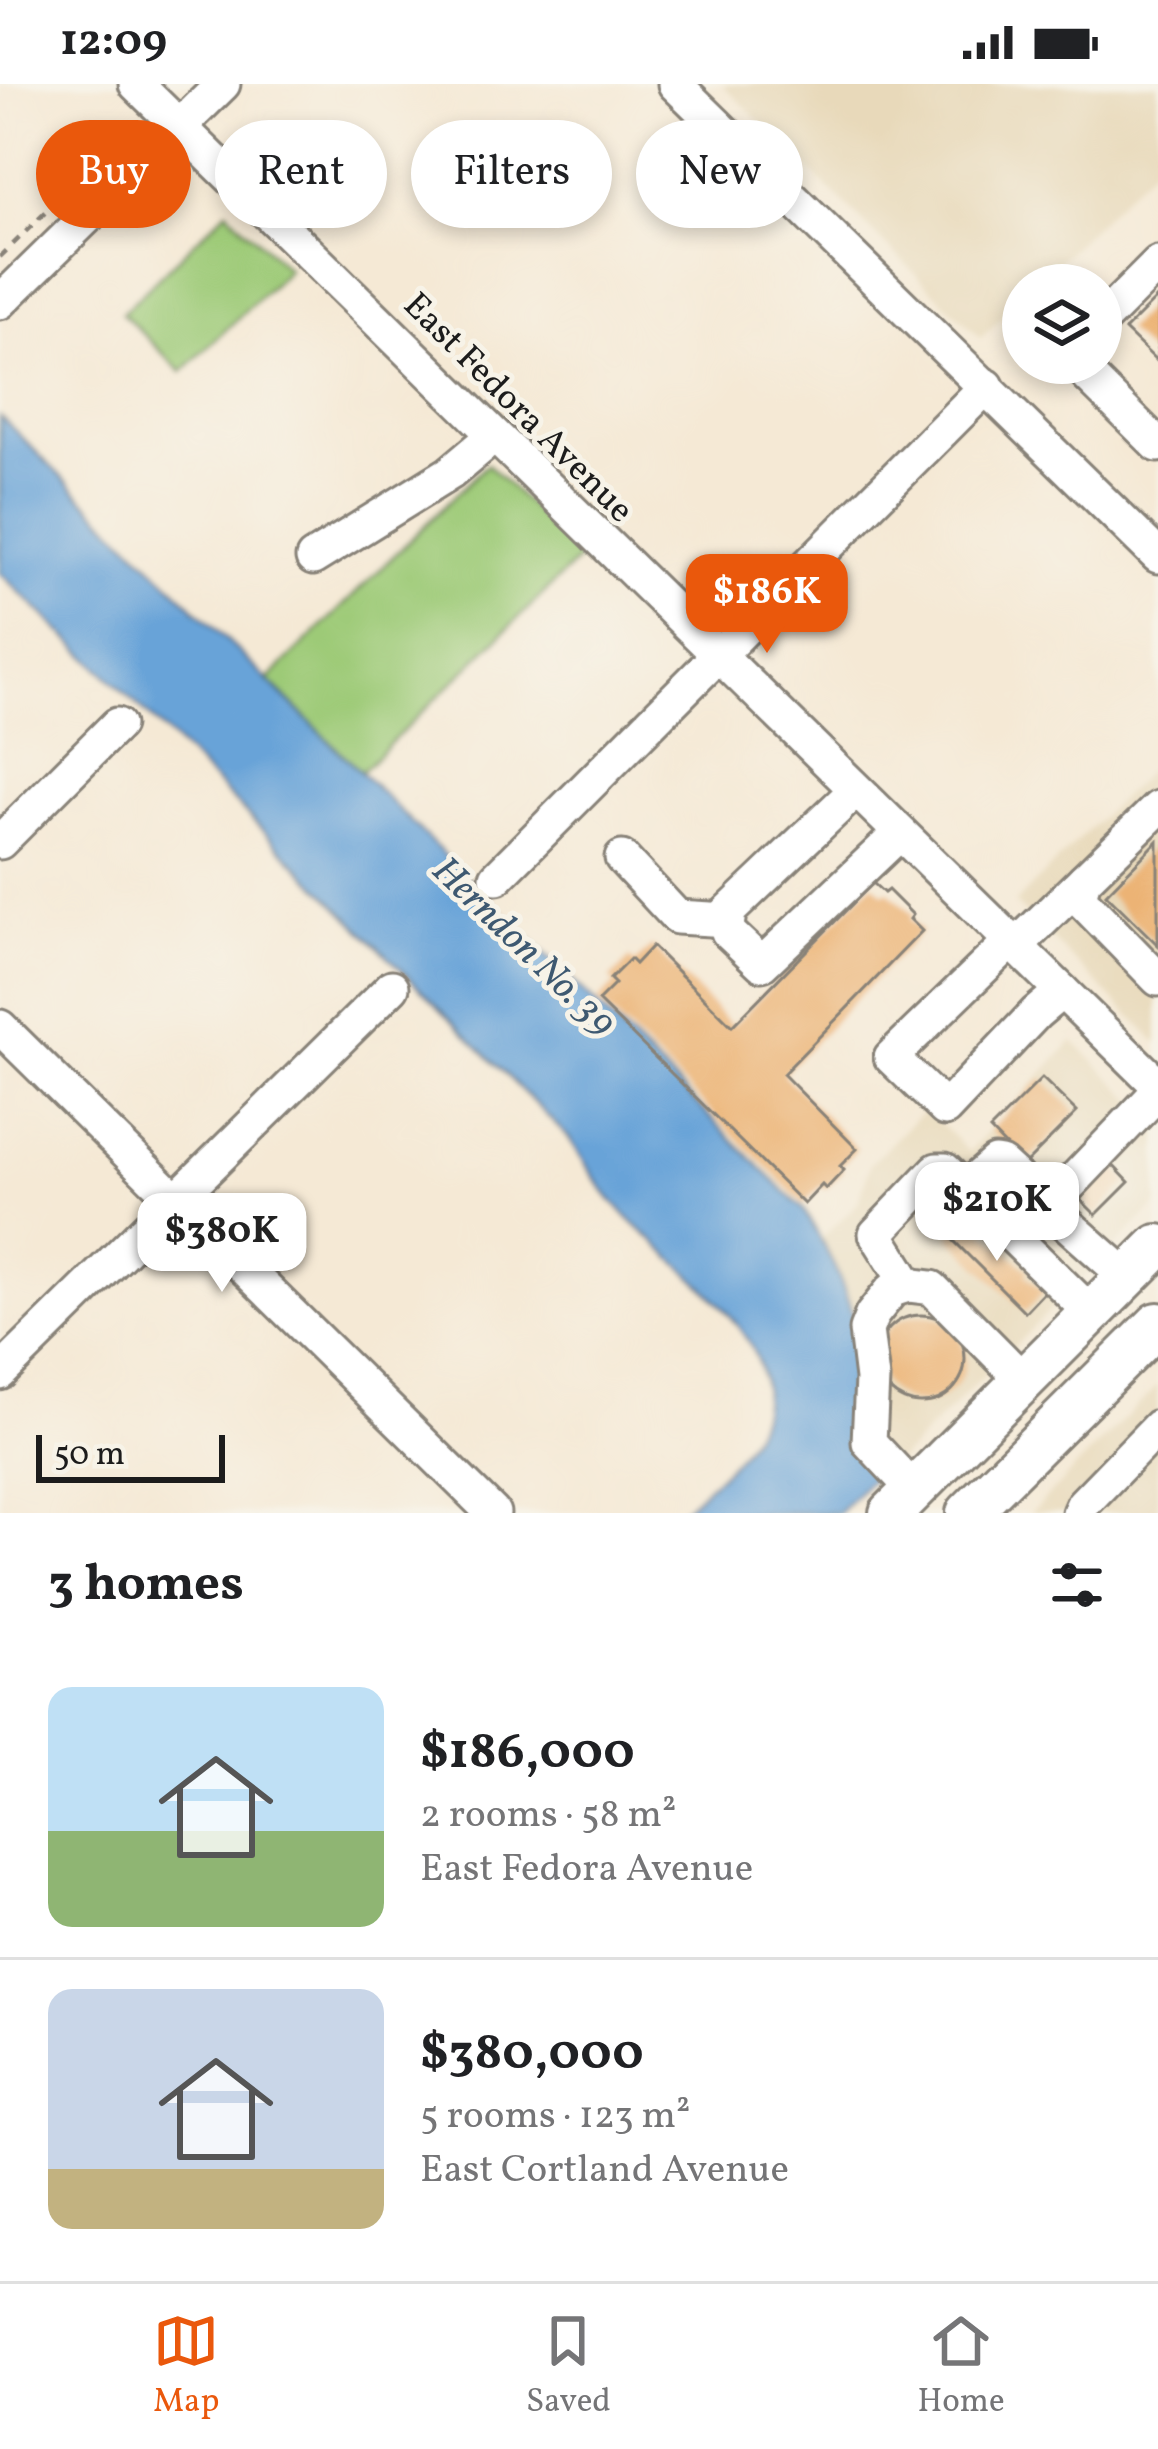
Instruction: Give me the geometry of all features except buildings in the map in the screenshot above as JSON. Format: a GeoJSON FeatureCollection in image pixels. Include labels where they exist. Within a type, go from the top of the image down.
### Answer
{"type":"FeatureCollection","features":[{"type":"Feature","properties":{"kind":"main road"},"geometry":{"type":"LineString","coordinates":[[1082,1400],[1158,1246]]}},
{"type":"Feature","properties":{"kind":"main road"},"geometry":{"type":"LineString","coordinates":[[903,1502],[1091,1313],[1143,1284]]}},
{"type":"Feature","properties":{"kind":"main road"},"geometry":{"type":"LineString","coordinates":[[968,1513],[1158,1324]]}},
{"type":"Feature","properties":{"kind":"street","name":"East Fedora Avenue"},"geometry":{"type":"LineString","coordinates":[[136,84],[172,120]]}},
{"type":"Feature","properties":{"kind":"street"},"geometry":{"type":"LineString","coordinates":[[188,120],[223,84]]}},
{"type":"Feature","properties":{"kind":"street"},"geometry":{"type":"LineString","coordinates":[[675,84],[1158,556]]}},
{"type":"Feature","properties":{"kind":"street","name":"East Fedora Avenue"},"geometry":{"type":"LineString","coordinates":[[191,139],[1158,1088]]}},
{"type":"Feature","properties":{"kind":"street"},"geometry":{"type":"LineString","coordinates":[[0,302],[77,228]]}},
{"type":"Feature","properties":{"kind":"street"},"geometry":{"type":"LineString","coordinates":[[1122,300],[1158,264]]}},
{"type":"Feature","properties":{"kind":"street"},"geometry":{"type":"LineString","coordinates":[[1096,384],[1158,445]]}},
{"type":"Feature","properties":{"kind":"street"},"geometry":{"type":"LineString","coordinates":[[497,877],[987,386]]}},
{"type":"Feature","properties":{"kind":"street"},"geometry":{"type":"LineString","coordinates":[[313,558],[450,473],[494,436]]}},
{"type":"Feature","properties":{"kind":"street"},"geometry":{"type":"LineString","coordinates":[[0,842],[117,725]]}},
{"type":"Feature","properties":{"kind":"street"},"geometry":{"type":"LineString","coordinates":[[856,790],[727,913],[728,932],[762,964],[900,833]]}},
{"type":"Feature","properties":{"kind":"street"},"geometry":{"type":"LineString","coordinates":[[1062,991],[1036,1012],[945,1109],[891,1058],[1158,808]]}},
{"type":"Feature","properties":{"kind":"street"},"geometry":{"type":"LineString","coordinates":[[622,858],[677,917],[728,920]]}},
{"type":"Feature","properties":{"kind":"street"},"geometry":{"type":"LineString","coordinates":[[1084,880],[1082,902],[1158,979]]}},
{"type":"Feature","properties":{"kind":"street"},"geometry":{"type":"LineString","coordinates":[[0,1373],[392,987]]}},
{"type":"Feature","properties":{"kind":"street"},"geometry":{"type":"LineString","coordinates":[[0,1027],[493,1513]]}},
{"type":"Feature","properties":{"kind":"street"},"geometry":{"type":"LineString","coordinates":[[1048,1207],[1158,1088]]}},
{"type":"Feature","properties":{"kind":"street"},"geometry":{"type":"LineString","coordinates":[[964,1190],[994,1163],[1001,1164],[1143,1284]]}},
{"type":"Feature","properties":{"kind":"street"},"geometry":{"type":"LineString","coordinates":[[908,1285],[876,1234],[937,1170],[945,1170],[1091,1313]]}},
{"type":"Feature","properties":{"kind":"street"},"geometry":{"type":"LineString","coordinates":[[903,1502],[869,1442],[872,1379],[866,1330],[892,1290],[908,1285],[932,1288],[1024,1381]]}},
{"type":"Feature","properties":{"kind":"street"},"geometry":{"type":"LineString","coordinates":[[1079,1513],[1158,1427]]}},
{"type":"Feature","properties":{"kind":"path"},"geometry":{"type":"LineString","coordinates":[[0,257],[36,221]]}},
{"type":"Feature","properties":{"kind":"shaded area"},"geometry":{"type":"Polygon","coordinates":[[[722,84],[1158,84],[1158,162],[1056,264],[1002,264],[1002,317],[981,338],[803,163],[803,120],[759,120],[722,84]]]}},
{"type":"Feature","properties":{"kind":"shaded area"},"geometry":{"type":"Polygon","coordinates":[[[1158,761],[1158,1043],[1015,903],[1158,761]]]}},
{"type":"Feature","properties":{"kind":"shaded area"},"geometry":{"type":"Polygon","coordinates":[[[1073,1041],[1158,1124],[1158,1204],[882,1477],[851,1447],[863,1408],[834,1268],[822,1238],[858,1203],[870,1164],[925,1109],[969,1152],[1073,1041]]]}},
{"type":"Feature","properties":{"kind":"shaded area"},"geometry":{"type":"Polygon","coordinates":[[[1158,1385],[1158,1513],[1031,1513],[1158,1385]]]}},
{"type":"Feature","properties":{"kind":"green space"},"geometry":{"type":"Polygon","coordinates":[[[215,222],[215,228],[245,228],[288,270],[182,372],[122,313],[215,222]]]}},
{"type":"Feature","properties":{"kind":"green space"},"geometry":{"type":"Polygon","coordinates":[[[487,464],[581,557],[361,772],[268,680],[487,464]]]}},
{"type":"Feature","properties":{"kind":"water","name":"Herndon No. 39"},"geometry":{"type":"Polygon","coordinates":[[[0,416],[803,1209],[834,1265],[855,1323],[862,1384],[852,1447],[878,1472],[838,1513],[679,1513],[730,1465],[754,1432],[764,1399],[760,1367],[745,1336],[695,1279],[610,1198],[569,1138],[0,573],[0,416]]]}}]}
